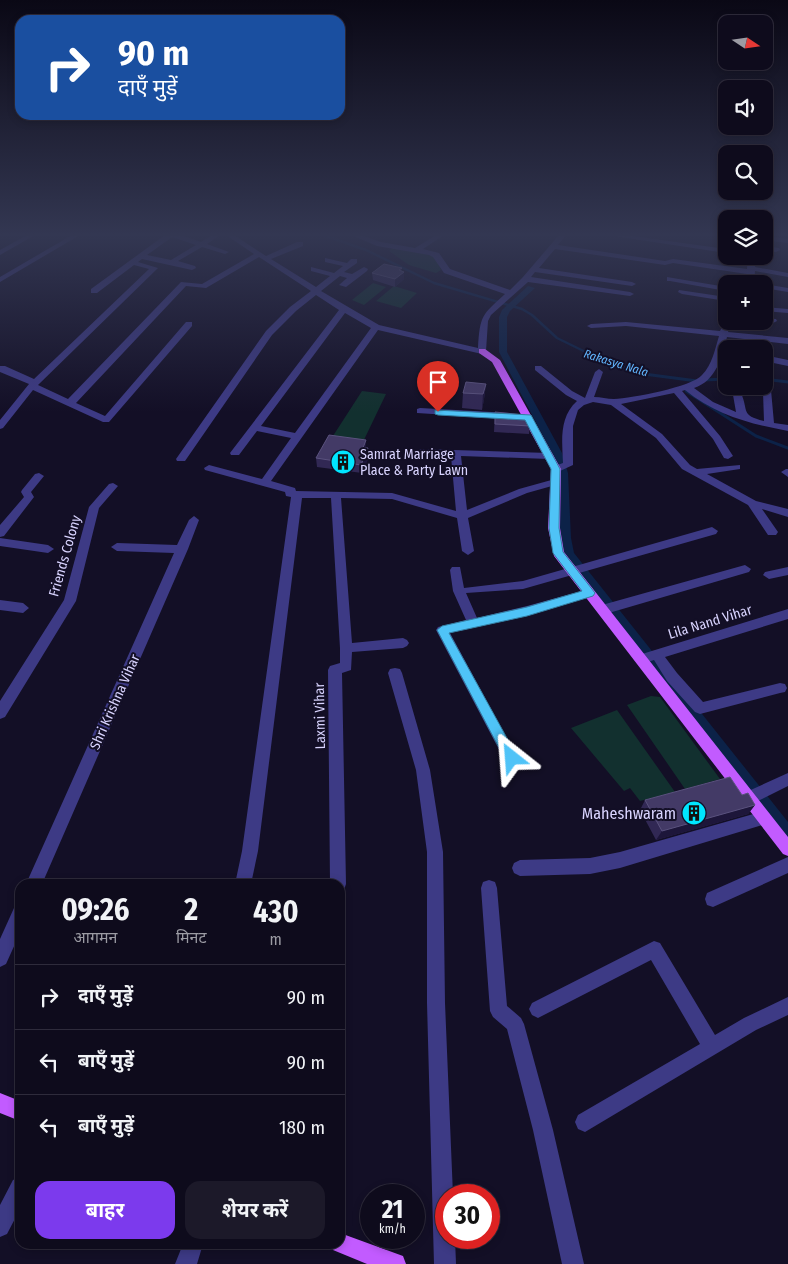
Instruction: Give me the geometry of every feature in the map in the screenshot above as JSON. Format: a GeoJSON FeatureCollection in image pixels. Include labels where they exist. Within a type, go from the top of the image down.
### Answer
{"type":"FeatureCollection","features":[{"type":"Feature","properties":{"kind":"main road"},"geometry":{"type":"LineString","coordinates":[[482,351],[496,360],[549,456],[560,468],[555,482],[556,547],[576,570],[589,593],[608,608],[650,657],[753,795],[764,818],[788,849]]}},
{"type":"Feature","properties":{"kind":"main road"},"geometry":{"type":"LineString","coordinates":[[0,1103],[15,1110]]}},
{"type":"Feature","properties":{"kind":"main road"},"geometry":{"type":"LineString","coordinates":[[345,1245],[395,1264]]}},
{"type":"Feature","properties":{"kind":"street"},"geometry":{"type":"LineString","coordinates":[[0,426],[34,384],[127,294]]}},
{"type":"Feature","properties":{"kind":"street"},"geometry":{"type":"LineString","coordinates":[[70,403],[174,294]]}},
{"type":"Feature","properties":{"kind":"street"},"geometry":{"type":"LineString","coordinates":[[181,459],[269,333],[310,294]]}},
{"type":"Feature","properties":{"kind":"street"},"geometry":{"type":"LineString","coordinates":[[320,294],[376,327],[482,351],[484,321],[488,314],[509,295]]}},
{"type":"Feature","properties":{"kind":"street"},"geometry":{"type":"LineString","coordinates":[[694,294],[718,298]]}},
{"type":"Feature","properties":{"kind":"street"},"geometry":{"type":"LineString","coordinates":[[235,453],[344,309]]}},
{"type":"Feature","properties":{"kind":"street"},"geometry":{"type":"LineString","coordinates":[[773,310],[788,311]]}},
{"type":"Feature","properties":{"kind":"street"},"geometry":{"type":"LineString","coordinates":[[1,369],[106,420],[189,324]]}},
{"type":"Feature","properties":{"kind":"street"},"geometry":{"type":"LineString","coordinates":[[590,326],[626,324],[788,341]]}},
{"type":"Feature","properties":{"kind":"street"},"geometry":{"type":"LineString","coordinates":[[264,484],[376,327]]}},
{"type":"Feature","properties":{"kind":"street"},"geometry":{"type":"LineString","coordinates":[[538,368],[569,393],[587,401],[613,402],[687,387],[701,380],[714,361],[724,330]]}},
{"type":"Feature","properties":{"kind":"street"},"geometry":{"type":"LineString","coordinates":[[773,360],[788,363]]}},
{"type":"Feature","properties":{"kind":"street"},"geometry":{"type":"LineString","coordinates":[[714,361],[718,361]]}},
{"type":"Feature","properties":{"kind":"street"},"geometry":{"type":"LineString","coordinates":[[560,468],[568,465],[569,418],[575,407],[587,401],[599,372]]}},
{"type":"Feature","properties":{"kind":"street"},"geometry":{"type":"LineString","coordinates":[[687,387],[716,407],[747,420],[788,428]]}},
{"type":"Feature","properties":{"kind":"street"},"geometry":{"type":"LineString","coordinates":[[675,389],[712,432],[728,456]]}},
{"type":"Feature","properties":{"kind":"street"},"geometry":{"type":"LineString","coordinates":[[738,395],[740,414],[747,420]]}},
{"type":"Feature","properties":{"kind":"street"},"geometry":{"type":"LineString","coordinates":[[768,395],[769,425]]}},
{"type":"Feature","properties":{"kind":"street"},"geometry":{"type":"LineString","coordinates":[[613,402],[659,436],[686,467],[752,503],[788,513]]}},
{"type":"Feature","properties":{"kind":"street"},"geometry":{"type":"LineString","coordinates":[[420,411],[528,417]]}},
{"type":"Feature","properties":{"kind":"street"},"geometry":{"type":"LineString","coordinates":[[253,427],[298,437]]}},
{"type":"Feature","properties":{"kind":"street"},"geometry":{"type":"LineString","coordinates":[[421,452],[549,456]]}},
{"type":"Feature","properties":{"kind":"street"},"geometry":{"type":"LineString","coordinates":[[456,453],[462,516],[468,551]]}},
{"type":"Feature","properties":{"kind":"street"},"geometry":{"type":"LineString","coordinates":[[697,472],[736,467]]}},
{"type":"Feature","properties":{"kind":"street"},"geometry":{"type":"LineString","coordinates":[[209,468],[291,490],[290,494],[392,496],[462,516],[523,491],[555,482]]}},
{"type":"Feature","properties":{"kind":"street"},"geometry":{"type":"LineString","coordinates":[[0,533],[4,521],[29,496],[26,492],[39,476]]}},
{"type":"Feature","properties":{"kind":"street","name":"Friends Colony"},"geometry":{"type":"LineString","coordinates":[[0,713],[70,601],[94,507],[112,486]]}},
{"type":"Feature","properties":{"kind":"street"},"geometry":{"type":"LineString","coordinates":[[245,879],[282,622],[282,592],[297,495]]}},
{"type":"Feature","properties":{"kind":"street","name":"Laxmi Vihar"},"geometry":{"type":"LineString","coordinates":[[336,496],[346,648],[346,666],[335,670],[338,879]]}},
{"type":"Feature","properties":{"kind":"street"},"geometry":{"type":"LineString","coordinates":[[752,503],[772,532]]}},
{"type":"Feature","properties":{"kind":"street","name":"Shri Krishna Vihar"},"geometry":{"type":"LineString","coordinates":[[36,879],[194,520]]}},
{"type":"Feature","properties":{"kind":"street"},"geometry":{"type":"LineString","coordinates":[[469,590],[523,585],[712,531]]}},
{"type":"Feature","properties":{"kind":"street"},"geometry":{"type":"LineString","coordinates":[[0,542],[48,549]]}},
{"type":"Feature","properties":{"kind":"street"},"geometry":{"type":"LineString","coordinates":[[117,547],[182,549]]}},
{"type":"Feature","properties":{"kind":"street"},"geometry":{"type":"LineString","coordinates":[[608,608],[746,569]]}},
{"type":"Feature","properties":{"kind":"street"},"geometry":{"type":"LineString","coordinates":[[456,570],[459,591],[473,624]]}},
{"type":"Feature","properties":{"kind":"street"},"geometry":{"type":"LineString","coordinates":[[769,575],[788,571]]}},
{"type":"Feature","properties":{"kind":"street"},"geometry":{"type":"LineString","coordinates":[[512,758],[442,630],[527,612],[589,593]]}},
{"type":"Feature","properties":{"kind":"street"},"geometry":{"type":"LineString","coordinates":[[0,605],[23,608]]}},
{"type":"Feature","properties":{"kind":"street","name":"Lila Nand Vihar"},"geometry":{"type":"LineString","coordinates":[[650,657],[788,614]]}},
{"type":"Feature","properties":{"kind":"street"},"geometry":{"type":"LineString","coordinates":[[346,648],[403,643]]}},
{"type":"Feature","properties":{"kind":"street"},"geometry":{"type":"LineString","coordinates":[[650,657],[672,677],[700,708],[780,688]]}},
{"type":"Feature","properties":{"kind":"street"},"geometry":{"type":"LineString","coordinates":[[395,673],[423,770],[435,852],[436,1003],[445,1264]]}},
{"type":"Feature","properties":{"kind":"street"},"geometry":{"type":"LineString","coordinates":[[753,795],[788,779]]}},
{"type":"Feature","properties":{"kind":"street"},"geometry":{"type":"LineString","coordinates":[[520,868],[590,866],[620,860],[764,818]]}},
{"type":"Feature","properties":{"kind":"street"},"geometry":{"type":"LineString","coordinates":[[713,899],[788,865]]}},
{"type":"Feature","properties":{"kind":"street"},"geometry":{"type":"LineString","coordinates":[[489,888],[499,1011],[515,1024],[543,1130],[573,1264]]}},
{"type":"Feature","properties":{"kind":"street"},"geometry":{"type":"LineString","coordinates":[[0,958],[15,925]]}},
{"type":"Feature","properties":{"kind":"street"},"geometry":{"type":"LineString","coordinates":[[538,1009],[654,949],[712,1046]]}},
{"type":"Feature","properties":{"kind":"street"},"geometry":{"type":"LineString","coordinates":[[585,1122],[750,1024],[788,1006]]}},
{"type":"Feature","properties":{"kind":"street"},"geometry":{"type":"LineString","coordinates":[[0,1227],[15,1197]]}},
{"type":"Feature","properties":{"kind":"street"},"geometry":{"type":"LineString","coordinates":[[186,1264],[192,1249]]}},
{"type":"Feature","properties":{"kind":"green space"},"geometry":{"type":"Polygon","coordinates":[[[359,294],[377,294],[364,305],[352,300],[359,294]]]}},
{"type":"Feature","properties":{"kind":"green space"},"geometry":{"type":"Polygon","coordinates":[[[384,294],[416,294],[401,308],[376,301],[384,294]]]}},
{"type":"Feature","properties":{"kind":"green space"},"geometry":{"type":"Polygon","coordinates":[[[362,391],[386,394],[362,444],[331,439],[362,391]]]}},
{"type":"Feature","properties":{"kind":"green space"},"geometry":{"type":"Polygon","coordinates":[[[651,696],[660,697],[720,779],[685,789],[627,705],[651,696]]]}},
{"type":"Feature","properties":{"kind":"green space"},"geometry":{"type":"Polygon","coordinates":[[[617,710],[675,792],[640,801],[630,788],[624,791],[571,728],[617,710]]]}},
{"type":"Feature","properties":{"kind":"building"},"geometry":{"type":"Polygon","coordinates":[[[466,382],[486,384],[483,394],[463,393],[466,382]]]}},
{"type":"Feature","properties":{"kind":"building"},"geometry":{"type":"Polygon","coordinates":[[[495,412],[525,415],[530,426],[495,424],[495,412]]]}},
{"type":"Feature","properties":{"kind":"building","name":"Samrat Marriage Place & Party Lawn"},"geometry":{"type":"Polygon","coordinates":[[[329,435],[366,440],[363,448],[368,448],[361,465],[316,458],[329,435]]]}},
{"type":"Feature","properties":{"kind":"building","name":"Maheshwaram"},"geometry":{"type":"Polygon","coordinates":[[[730,777],[742,795],[748,793],[755,805],[662,831],[645,800],[730,777]]]}},
{"type":"Feature","properties":{"kind":"waterway","name":"Rakasya Nala"},"geometry":{"type":"LineString","coordinates":[[471,294],[522,309],[532,315],[557,338],[604,361]]}},
{"type":"Feature","properties":{"kind":"waterway"},"geometry":{"type":"LineString","coordinates":[[524,294],[506,310],[503,317],[503,352],[557,453],[563,473],[565,538],[568,554],[788,834]]}},
{"type":"Feature","properties":{"kind":"waterway","name":"Rakasya Nala"},"geometry":{"type":"LineString","coordinates":[[604,361],[644,374],[697,381]]}},
{"type":"Feature","properties":{"kind":"waterway","name":"Rakasya Nala"},"geometry":{"type":"LineString","coordinates":[[704,380],[718,379]]}},
{"type":"Feature","properties":{"kind":"waterway","name":"Rakasya Nala"},"geometry":{"type":"LineString","coordinates":[[773,380],[788,382]]}},
{"type":"Feature","properties":{"kind":"waterway"},"geometry":{"type":"LineString","coordinates":[[686,391],[756,436],[788,448]]}},
{"type":"Feature","properties":{"kind":"place","name":"Samrat Marriage Place & Party Lawn"},"geometry":{"type":"Point","coordinates":[343,462]}},
{"type":"Feature","properties":{"kind":"place","name":"Maheshwaram"},"geometry":{"type":"Point","coordinates":[694,813]}},
{"type":"Feature","properties":{"kind":"route"},"geometry":{"type":"LineString","coordinates":[[438,412],[528,417],[556,469],[554,528],[558,553],[589,593],[527,612],[442,630],[512,758]]}}]}
